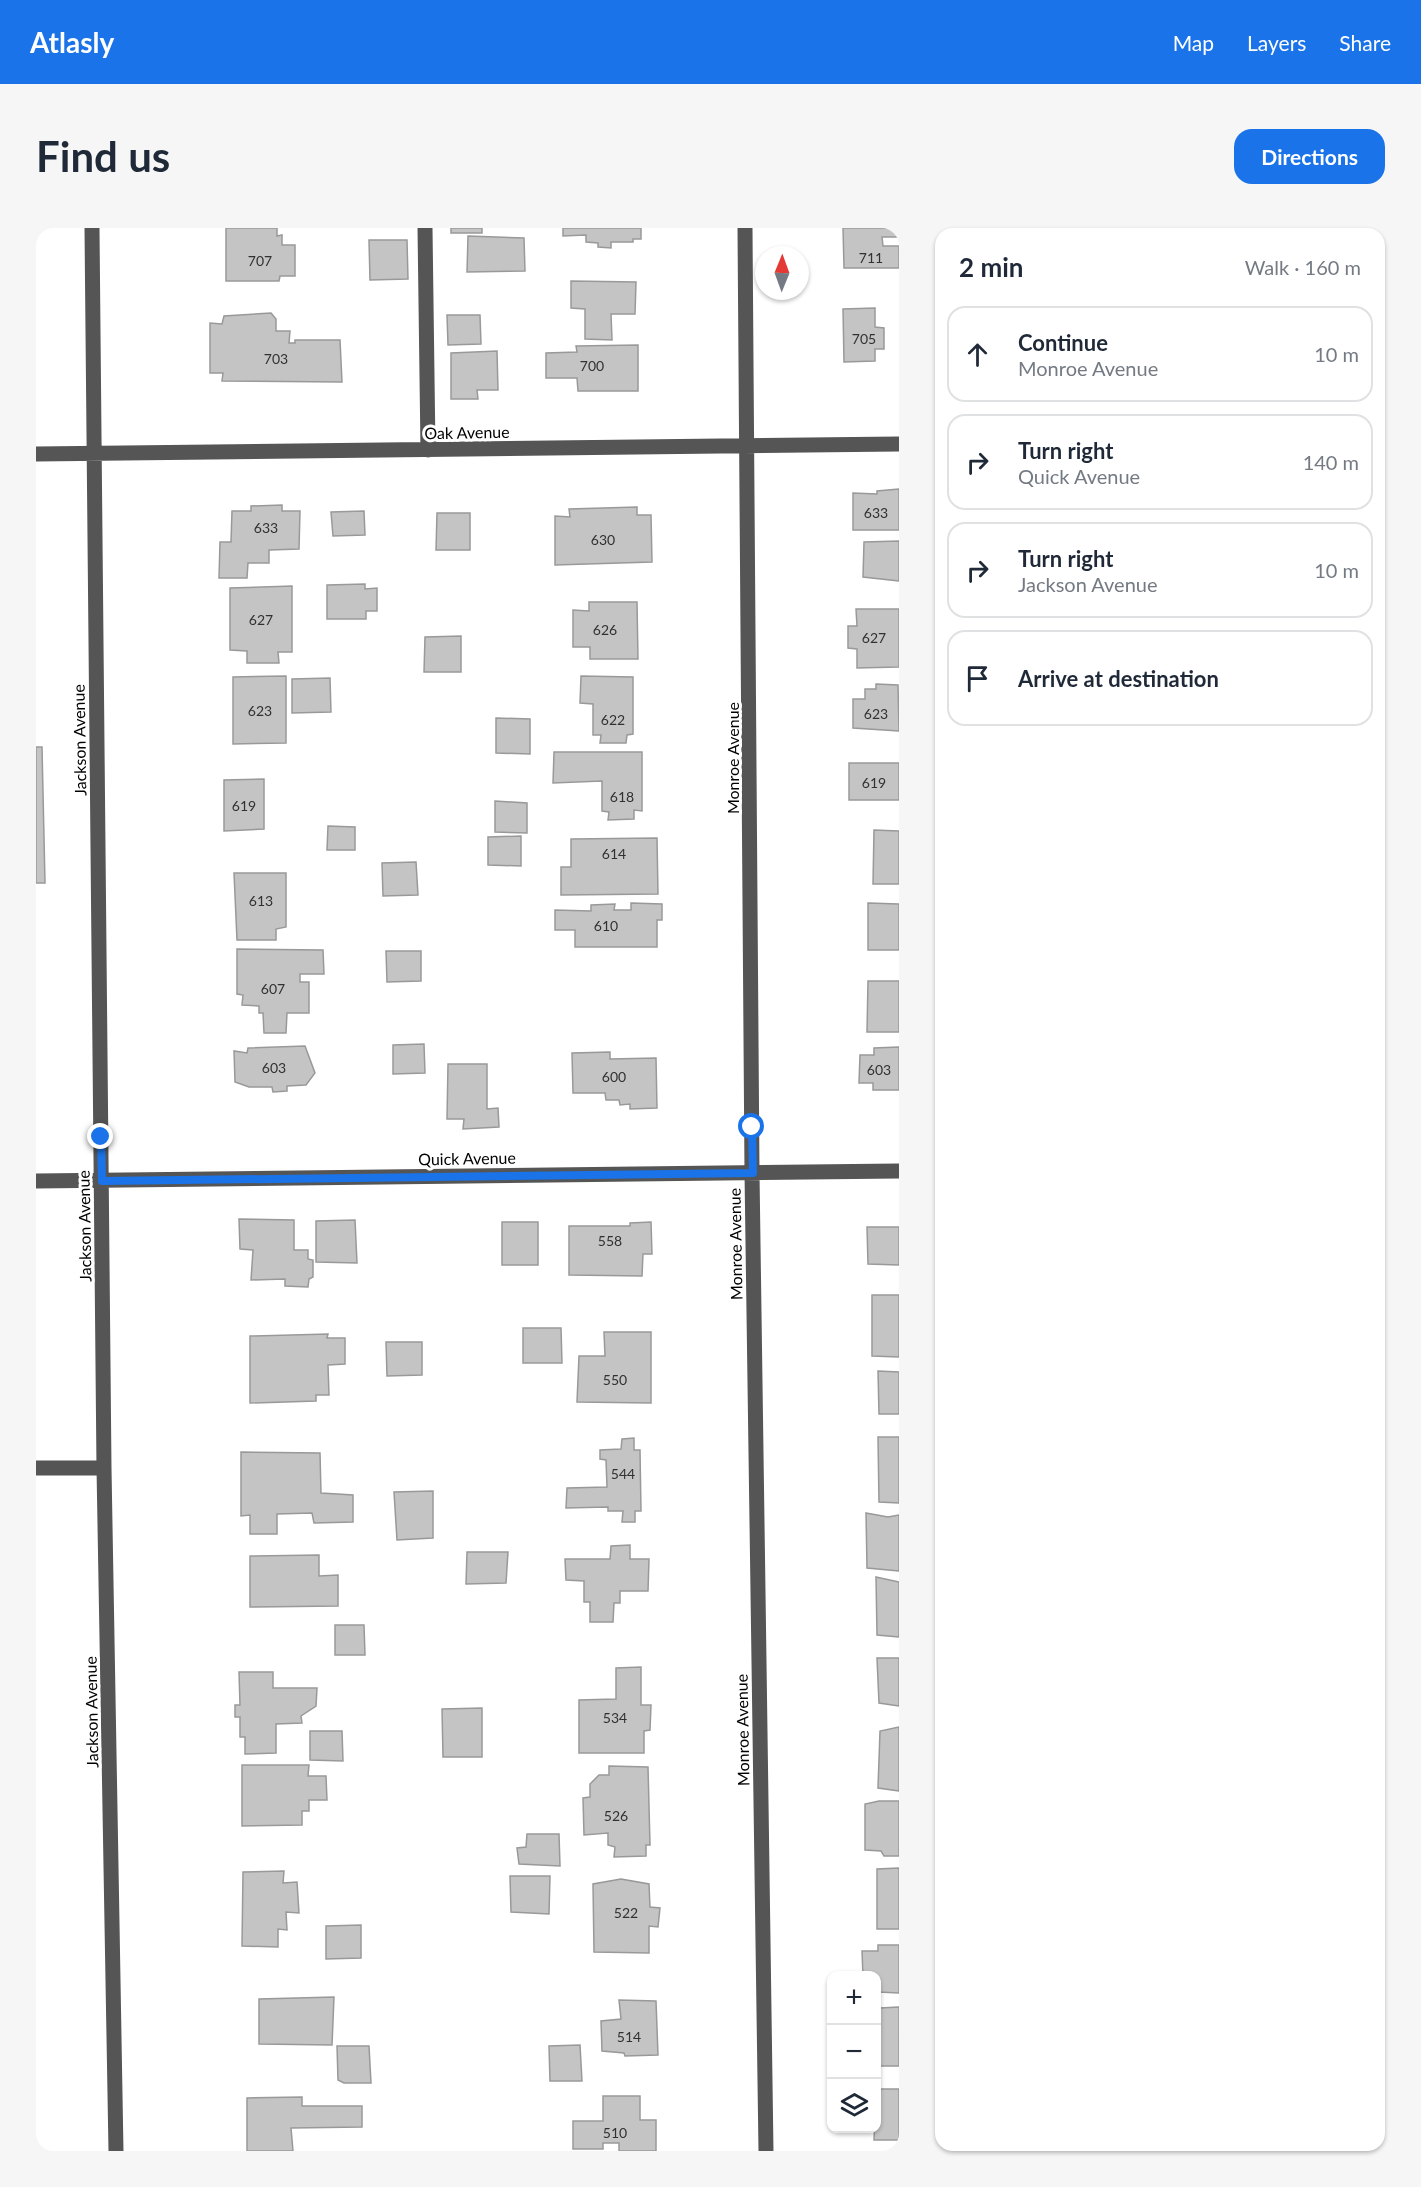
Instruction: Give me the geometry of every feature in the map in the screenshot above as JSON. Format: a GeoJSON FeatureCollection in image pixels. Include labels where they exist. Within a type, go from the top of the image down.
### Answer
{"type":"FeatureCollection","features":[{"type":"Feature","properties":{"kind":"street","name":"Jackson Avenue"},"geometry":{"type":"LineString","coordinates":[[92,228],[105,1468],[116,2151]]}},
{"type":"Feature","properties":{"kind":"street"},"geometry":{"type":"LineString","coordinates":[[425,228],[428,450]]}},
{"type":"Feature","properties":{"kind":"street","name":"Monroe Avenue"},"geometry":{"type":"LineString","coordinates":[[745,228],[753,1173],[766,2151]]}},
{"type":"Feature","properties":{"kind":"street","name":"Oak Avenue"},"geometry":{"type":"LineString","coordinates":[[36,454],[899,444]]}},
{"type":"Feature","properties":{"kind":"street","name":"Quick Avenue"},"geometry":{"type":"LineString","coordinates":[[36,1181],[899,1171]]}},
{"type":"Feature","properties":{"kind":"street"},"geometry":{"type":"LineString","coordinates":[[36,1468],[105,1468]]}},
{"type":"Feature","properties":{"kind":"building"},"geometry":{"type":"Polygon","coordinates":[[[226,228],[277,228],[277,236],[282,235],[282,245],[295,245],[295,276],[280,276],[279,281],[226,281],[226,228]]]}},
{"type":"Feature","properties":{"kind":"building"},"geometry":{"type":"Polygon","coordinates":[[[451,228],[482,228],[482,233],[451,233],[451,228]]]}},
{"type":"Feature","properties":{"kind":"building"},"geometry":{"type":"Polygon","coordinates":[[[563,228],[641,228],[641,239],[633,239],[633,242],[611,242],[611,248],[598,247],[598,243],[586,242],[586,235],[563,236],[563,228]]]}},
{"type":"Feature","properties":{"kind":"building"},"geometry":{"type":"Polygon","coordinates":[[[843,228],[899,228],[899,237],[882,237],[883,246],[899,246],[899,268],[844,268],[843,228]]]}},
{"type":"Feature","properties":{"kind":"building"},"geometry":{"type":"Polygon","coordinates":[[[468,236],[524,238],[525,271],[467,272],[468,236]]]}},
{"type":"Feature","properties":{"kind":"building"},"geometry":{"type":"Polygon","coordinates":[[[369,240],[407,240],[408,279],[370,280],[369,240]]]}},
{"type":"Feature","properties":{"kind":"building"},"geometry":{"type":"Polygon","coordinates":[[[571,281],[636,282],[635,314],[611,314],[612,340],[585,339],[585,309],[571,308],[571,281]]]}},
{"type":"Feature","properties":{"kind":"building"},"geometry":{"type":"Polygon","coordinates":[[[875,308],[875,327],[884,328],[884,349],[875,349],[875,361],[844,362],[843,309],[875,308]]]}},
{"type":"Feature","properties":{"kind":"building"},"geometry":{"type":"Polygon","coordinates":[[[271,313],[276,319],[276,331],[290,331],[289,343],[295,343],[295,340],[340,340],[342,382],[222,381],[223,373],[210,373],[210,323],[222,324],[224,316],[271,313]]]}},
{"type":"Feature","properties":{"kind":"building"},"geometry":{"type":"Polygon","coordinates":[[[447,315],[480,315],[481,344],[448,345],[447,315]]]}},
{"type":"Feature","properties":{"kind":"building"},"geometry":{"type":"Polygon","coordinates":[[[638,345],[638,391],[578,391],[577,378],[546,378],[546,353],[577,352],[576,346],[638,345]]]}},
{"type":"Feature","properties":{"kind":"building"},"geometry":{"type":"Polygon","coordinates":[[[497,351],[498,390],[477,390],[478,399],[451,399],[451,353],[497,351]]]}},
{"type":"Feature","properties":{"kind":"building"},"geometry":{"type":"Polygon","coordinates":[[[899,489],[899,530],[853,530],[853,493],[877,494],[877,491],[899,489]]]}},
{"type":"Feature","properties":{"kind":"building"},"geometry":{"type":"Polygon","coordinates":[[[282,505],[282,511],[300,511],[299,549],[269,550],[269,563],[248,563],[247,578],[219,578],[220,542],[231,542],[232,511],[251,511],[251,506],[282,505]]]}},
{"type":"Feature","properties":{"kind":"building"},"geometry":{"type":"Polygon","coordinates":[[[637,507],[637,515],[651,515],[652,562],[555,565],[555,516],[570,517],[569,509],[637,507]]]}},
{"type":"Feature","properties":{"kind":"building"},"geometry":{"type":"Polygon","coordinates":[[[364,511],[365,535],[333,536],[331,512],[364,511]]]}},
{"type":"Feature","properties":{"kind":"building"},"geometry":{"type":"Polygon","coordinates":[[[437,513],[470,513],[470,550],[436,550],[437,513]]]}},
{"type":"Feature","properties":{"kind":"building"},"geometry":{"type":"Polygon","coordinates":[[[899,541],[899,581],[863,577],[864,542],[899,541]]]}},
{"type":"Feature","properties":{"kind":"building"},"geometry":{"type":"Polygon","coordinates":[[[365,584],[365,589],[377,588],[377,611],[366,611],[366,619],[327,619],[327,585],[365,584]]]}},
{"type":"Feature","properties":{"kind":"building"},"geometry":{"type":"Polygon","coordinates":[[[292,586],[292,652],[278,652],[279,663],[247,663],[247,651],[230,650],[230,588],[292,586]]]}},
{"type":"Feature","properties":{"kind":"building"},"geometry":{"type":"Polygon","coordinates":[[[589,602],[637,602],[638,659],[590,659],[590,647],[573,647],[573,610],[589,611],[589,602]]]}},
{"type":"Feature","properties":{"kind":"building"},"geometry":{"type":"Polygon","coordinates":[[[856,609],[899,609],[899,667],[857,668],[857,649],[848,648],[848,626],[857,626],[856,609]]]}},
{"type":"Feature","properties":{"kind":"building"},"geometry":{"type":"Polygon","coordinates":[[[461,636],[461,672],[424,672],[425,637],[461,636]]]}},
{"type":"Feature","properties":{"kind":"building"},"geometry":{"type":"Polygon","coordinates":[[[286,676],[286,743],[233,744],[233,677],[286,676]]]}},
{"type":"Feature","properties":{"kind":"building"},"geometry":{"type":"Polygon","coordinates":[[[581,676],[633,677],[633,734],[627,735],[626,743],[600,743],[601,735],[593,735],[593,704],[580,703],[581,676]]]}},
{"type":"Feature","properties":{"kind":"building"},"geometry":{"type":"Polygon","coordinates":[[[330,678],[331,712],[292,713],[292,679],[330,678]]]}},
{"type":"Feature","properties":{"kind":"building"},"geometry":{"type":"Polygon","coordinates":[[[876,684],[898,685],[899,731],[853,728],[853,699],[865,699],[865,689],[876,689],[876,684]]]}},
{"type":"Feature","properties":{"kind":"building"},"geometry":{"type":"Polygon","coordinates":[[[496,718],[530,719],[530,754],[496,753],[496,718]]]}},
{"type":"Feature","properties":{"kind":"building"},"geometry":{"type":"Polygon","coordinates":[[[36,747],[42,747],[45,883],[36,883],[36,747]]]}},
{"type":"Feature","properties":{"kind":"building"},"geometry":{"type":"Polygon","coordinates":[[[554,752],[642,752],[642,811],[634,810],[634,819],[608,820],[609,812],[602,811],[602,781],[553,783],[554,752]]]}},
{"type":"Feature","properties":{"kind":"building"},"geometry":{"type":"Polygon","coordinates":[[[849,763],[899,763],[899,800],[849,800],[849,763]]]}},
{"type":"Feature","properties":{"kind":"building"},"geometry":{"type":"Polygon","coordinates":[[[264,779],[264,829],[224,831],[224,780],[264,779]]]}},
{"type":"Feature","properties":{"kind":"building"},"geometry":{"type":"Polygon","coordinates":[[[495,801],[527,803],[527,833],[495,832],[495,801]]]}},
{"type":"Feature","properties":{"kind":"building"},"geometry":{"type":"Polygon","coordinates":[[[328,826],[355,827],[355,850],[327,850],[328,826]]]}},
{"type":"Feature","properties":{"kind":"building"},"geometry":{"type":"Polygon","coordinates":[[[874,830],[899,831],[899,884],[873,884],[874,830]]]}},
{"type":"Feature","properties":{"kind":"building"},"geometry":{"type":"Polygon","coordinates":[[[521,836],[521,866],[488,865],[488,837],[521,836]]]}},
{"type":"Feature","properties":{"kind":"building"},"geometry":{"type":"Polygon","coordinates":[[[657,838],[658,894],[561,895],[561,867],[571,867],[571,839],[657,838]]]}},
{"type":"Feature","properties":{"kind":"building"},"geometry":{"type":"Polygon","coordinates":[[[416,862],[418,895],[383,896],[382,863],[416,862]]]}},
{"type":"Feature","properties":{"kind":"building"},"geometry":{"type":"Polygon","coordinates":[[[234,873],[286,873],[286,927],[276,929],[276,940],[237,940],[234,873]]]}},
{"type":"Feature","properties":{"kind":"building"},"geometry":{"type":"Polygon","coordinates":[[[631,903],[662,904],[662,920],[657,920],[657,947],[575,947],[575,930],[555,930],[555,910],[591,911],[591,905],[615,904],[614,910],[631,910],[631,903]]]}},
{"type":"Feature","properties":{"kind":"building"},"geometry":{"type":"Polygon","coordinates":[[[868,903],[899,904],[899,950],[868,950],[868,903]]]}},
{"type":"Feature","properties":{"kind":"building"},"geometry":{"type":"Polygon","coordinates":[[[237,949],[323,950],[324,974],[300,974],[300,982],[309,982],[309,1013],[287,1013],[286,1033],[264,1033],[263,1013],[259,1013],[259,1006],[242,1005],[243,995],[237,994],[237,949]]]}},
{"type":"Feature","properties":{"kind":"building"},"geometry":{"type":"Polygon","coordinates":[[[386,951],[421,951],[421,981],[387,982],[386,951]]]}},
{"type":"Feature","properties":{"kind":"building"},"geometry":{"type":"Polygon","coordinates":[[[868,981],[899,981],[899,1032],[867,1032],[868,981]]]}},
{"type":"Feature","properties":{"kind":"building"},"geometry":{"type":"Polygon","coordinates":[[[424,1044],[425,1073],[393,1074],[393,1045],[424,1044]]]}},
{"type":"Feature","properties":{"kind":"building"},"geometry":{"type":"Polygon","coordinates":[[[305,1046],[315,1073],[306,1085],[287,1086],[287,1091],[273,1092],[272,1087],[249,1087],[235,1082],[234,1051],[247,1053],[248,1048],[305,1046]]]}},
{"type":"Feature","properties":{"kind":"building"},"geometry":{"type":"Polygon","coordinates":[[[899,1047],[899,1090],[873,1090],[873,1083],[859,1083],[860,1055],[874,1055],[874,1048],[899,1047]]]}},
{"type":"Feature","properties":{"kind":"building"},"geometry":{"type":"Polygon","coordinates":[[[610,1052],[610,1059],[656,1058],[657,1108],[630,1109],[630,1104],[620,1105],[619,1100],[606,1100],[605,1093],[573,1093],[572,1053],[610,1052]]]}},
{"type":"Feature","properties":{"kind":"building"},"geometry":{"type":"Polygon","coordinates":[[[448,1064],[487,1064],[487,1109],[498,1108],[499,1127],[463,1129],[464,1119],[447,1119],[448,1064]]]}},
{"type":"Feature","properties":{"kind":"building"},"geometry":{"type":"Polygon","coordinates":[[[239,1219],[294,1220],[294,1250],[308,1250],[308,1259],[313,1260],[313,1277],[309,1279],[308,1287],[285,1286],[285,1279],[251,1280],[253,1250],[240,1249],[239,1219]]]}},
{"type":"Feature","properties":{"kind":"building"},"geometry":{"type":"Polygon","coordinates":[[[355,1220],[357,1263],[316,1262],[316,1221],[355,1220]]]}},
{"type":"Feature","properties":{"kind":"building"},"geometry":{"type":"Polygon","coordinates":[[[502,1222],[538,1222],[538,1265],[502,1265],[502,1222]]]}},
{"type":"Feature","properties":{"kind":"building"},"geometry":{"type":"Polygon","coordinates":[[[651,1222],[652,1254],[643,1254],[642,1276],[569,1275],[569,1226],[630,1226],[630,1223],[651,1222]]]}},
{"type":"Feature","properties":{"kind":"building"},"geometry":{"type":"Polygon","coordinates":[[[867,1227],[899,1227],[899,1265],[868,1264],[867,1227]]]}},
{"type":"Feature","properties":{"kind":"building"},"geometry":{"type":"Polygon","coordinates":[[[872,1295],[899,1295],[899,1357],[872,1356],[872,1295]]]}},
{"type":"Feature","properties":{"kind":"building"},"geometry":{"type":"Polygon","coordinates":[[[523,1328],[561,1328],[562,1363],[523,1363],[523,1328]]]}},
{"type":"Feature","properties":{"kind":"building"},"geometry":{"type":"Polygon","coordinates":[[[604,1332],[651,1332],[651,1403],[577,1402],[579,1356],[605,1356],[604,1332]]]}},
{"type":"Feature","properties":{"kind":"building"},"geometry":{"type":"Polygon","coordinates":[[[328,1334],[327,1338],[345,1338],[345,1364],[328,1365],[329,1395],[316,1395],[316,1401],[250,1403],[250,1336],[328,1334]]]}},
{"type":"Feature","properties":{"kind":"building"},"geometry":{"type":"Polygon","coordinates":[[[386,1342],[422,1342],[422,1375],[387,1376],[386,1342]]]}},
{"type":"Feature","properties":{"kind":"building"},"geometry":{"type":"Polygon","coordinates":[[[878,1371],[899,1372],[899,1414],[879,1414],[878,1371]]]}},
{"type":"Feature","properties":{"kind":"building"},"geometry":{"type":"Polygon","coordinates":[[[878,1437],[899,1437],[899,1503],[879,1502],[878,1437]]]}},
{"type":"Feature","properties":{"kind":"building"},"geometry":{"type":"Polygon","coordinates":[[[634,1438],[634,1450],[640,1450],[641,1511],[635,1511],[635,1522],[622,1522],[623,1511],[608,1511],[608,1507],[566,1508],[567,1488],[607,1487],[606,1460],[600,1459],[600,1450],[621,1449],[622,1439],[634,1438]]]}},
{"type":"Feature","properties":{"kind":"building"},"geometry":{"type":"Polygon","coordinates":[[[241,1452],[320,1453],[321,1493],[353,1495],[353,1522],[314,1523],[312,1513],[277,1514],[277,1534],[250,1534],[250,1515],[241,1516],[241,1452]]]}},
{"type":"Feature","properties":{"kind":"building"},"geometry":{"type":"Polygon","coordinates":[[[433,1491],[433,1538],[397,1540],[394,1492],[433,1491]]]}},
{"type":"Feature","properties":{"kind":"building"},"geometry":{"type":"Polygon","coordinates":[[[866,1513],[888,1517],[899,1515],[899,1571],[867,1568],[866,1513]]]}},
{"type":"Feature","properties":{"kind":"building"},"geometry":{"type":"Polygon","coordinates":[[[630,1545],[630,1559],[649,1559],[648,1591],[620,1591],[620,1603],[614,1603],[613,1622],[590,1622],[590,1602],[584,1602],[584,1581],[566,1580],[565,1559],[610,1559],[611,1546],[630,1545]]]}},
{"type":"Feature","properties":{"kind":"building"},"geometry":{"type":"Polygon","coordinates":[[[467,1552],[508,1552],[506,1583],[466,1584],[467,1552]]]}},
{"type":"Feature","properties":{"kind":"building"},"geometry":{"type":"Polygon","coordinates":[[[319,1555],[319,1576],[338,1575],[338,1606],[250,1607],[250,1556],[319,1555]]]}},
{"type":"Feature","properties":{"kind":"building"},"geometry":{"type":"Polygon","coordinates":[[[876,1577],[899,1582],[899,1637],[877,1635],[876,1577]]]}},
{"type":"Feature","properties":{"kind":"building"},"geometry":{"type":"Polygon","coordinates":[[[335,1625],[364,1625],[365,1655],[335,1655],[335,1625]]]}},
{"type":"Feature","properties":{"kind":"building"},"geometry":{"type":"Polygon","coordinates":[[[877,1658],[899,1658],[899,1706],[879,1703],[877,1658]]]}},
{"type":"Feature","properties":{"kind":"building"},"geometry":{"type":"Polygon","coordinates":[[[641,1667],[641,1705],[651,1705],[650,1730],[644,1731],[644,1753],[579,1753],[579,1700],[616,1699],[616,1668],[641,1667]]]}},
{"type":"Feature","properties":{"kind":"building"},"geometry":{"type":"Polygon","coordinates":[[[239,1672],[273,1672],[273,1688],[317,1688],[316,1706],[301,1716],[302,1723],[276,1724],[276,1753],[245,1754],[245,1737],[240,1737],[240,1717],[235,1717],[235,1705],[240,1705],[239,1672]]]}},
{"type":"Feature","properties":{"kind":"building"},"geometry":{"type":"Polygon","coordinates":[[[482,1708],[482,1757],[443,1757],[442,1709],[482,1708]]]}},
{"type":"Feature","properties":{"kind":"building"},"geometry":{"type":"Polygon","coordinates":[[[899,1727],[899,1791],[878,1788],[880,1731],[899,1727]]]}},
{"type":"Feature","properties":{"kind":"building"},"geometry":{"type":"Polygon","coordinates":[[[310,1731],[342,1731],[343,1761],[310,1760],[310,1731]]]}},
{"type":"Feature","properties":{"kind":"building"},"geometry":{"type":"Polygon","coordinates":[[[242,1765],[309,1765],[308,1776],[326,1776],[327,1800],[309,1800],[309,1811],[302,1811],[302,1825],[242,1826],[242,1765]]]}},
{"type":"Feature","properties":{"kind":"building"},"geometry":{"type":"Polygon","coordinates":[[[609,1766],[648,1767],[650,1845],[646,1845],[646,1856],[614,1857],[615,1847],[608,1845],[608,1833],[584,1835],[583,1798],[590,1797],[590,1784],[599,1775],[609,1775],[609,1766]]]}},
{"type":"Feature","properties":{"kind":"building"},"geometry":{"type":"Polygon","coordinates":[[[899,1801],[899,1856],[884,1856],[881,1851],[865,1850],[865,1804],[899,1801]]]}},
{"type":"Feature","properties":{"kind":"building"},"geometry":{"type":"Polygon","coordinates":[[[527,1834],[559,1834],[560,1866],[519,1864],[517,1848],[526,1847],[527,1834]]]}},
{"type":"Feature","properties":{"kind":"building"},"geometry":{"type":"Polygon","coordinates":[[[899,1868],[899,1929],[877,1929],[877,1869],[899,1868]]]}},
{"type":"Feature","properties":{"kind":"building"},"geometry":{"type":"Polygon","coordinates":[[[284,1871],[283,1883],[297,1882],[299,1913],[286,1912],[287,1930],[278,1929],[278,1947],[242,1946],[243,1872],[284,1871]]]}},
{"type":"Feature","properties":{"kind":"building"},"geometry":{"type":"Polygon","coordinates":[[[510,1876],[550,1876],[549,1914],[511,1912],[510,1876]]]}},
{"type":"Feature","properties":{"kind":"building"},"geometry":{"type":"Polygon","coordinates":[[[621,1879],[649,1884],[650,1907],[660,1908],[658,1927],[649,1926],[649,1953],[594,1952],[593,1884],[621,1879]]]}},
{"type":"Feature","properties":{"kind":"building"},"geometry":{"type":"Polygon","coordinates":[[[361,1925],[361,1958],[326,1959],[326,1926],[361,1925]]]}},
{"type":"Feature","properties":{"kind":"building"},"geometry":{"type":"Polygon","coordinates":[[[878,1945],[899,1945],[899,1993],[881,1992],[881,1971],[863,1971],[862,1951],[878,1951],[878,1945]]]}},
{"type":"Feature","properties":{"kind":"building"},"geometry":{"type":"Polygon","coordinates":[[[334,1997],[332,2045],[259,2044],[259,1999],[334,1997]]]}},
{"type":"Feature","properties":{"kind":"building"},"geometry":{"type":"Polygon","coordinates":[[[619,2000],[656,2001],[658,2055],[625,2056],[624,2053],[602,2051],[601,2021],[621,2019],[619,2000]]]}},
{"type":"Feature","properties":{"kind":"building"},"geometry":{"type":"Polygon","coordinates":[[[899,2007],[899,2066],[881,2066],[881,2008],[899,2007]]]}},
{"type":"Feature","properties":{"kind":"building"},"geometry":{"type":"Polygon","coordinates":[[[580,2045],[582,2081],[550,2081],[549,2046],[580,2045]]]}},
{"type":"Feature","properties":{"kind":"building"},"geometry":{"type":"Polygon","coordinates":[[[337,2046],[369,2046],[371,2083],[344,2083],[338,2080],[337,2046]]]}},
{"type":"Feature","properties":{"kind":"building"},"geometry":{"type":"Polygon","coordinates":[[[881,2089],[899,2089],[899,2140],[874,2140],[874,2133],[881,2133],[881,2089]]]}},
{"type":"Feature","properties":{"kind":"building"},"geometry":{"type":"Polygon","coordinates":[[[603,2096],[640,2096],[640,2120],[656,2120],[656,2151],[619,2151],[619,2143],[603,2143],[603,2149],[573,2149],[573,2121],[603,2121],[603,2096]]]}},
{"type":"Feature","properties":{"kind":"building"},"geometry":{"type":"Polygon","coordinates":[[[302,2097],[302,2106],[362,2106],[362,2127],[291,2128],[293,2151],[247,2151],[247,2098],[302,2097]]]}},
{"type":"Feature","properties":{"kind":"route"},"geometry":{"type":"LineString","coordinates":[[101,1137],[102,1181],[753,1173],[752,1127]]}}]}
